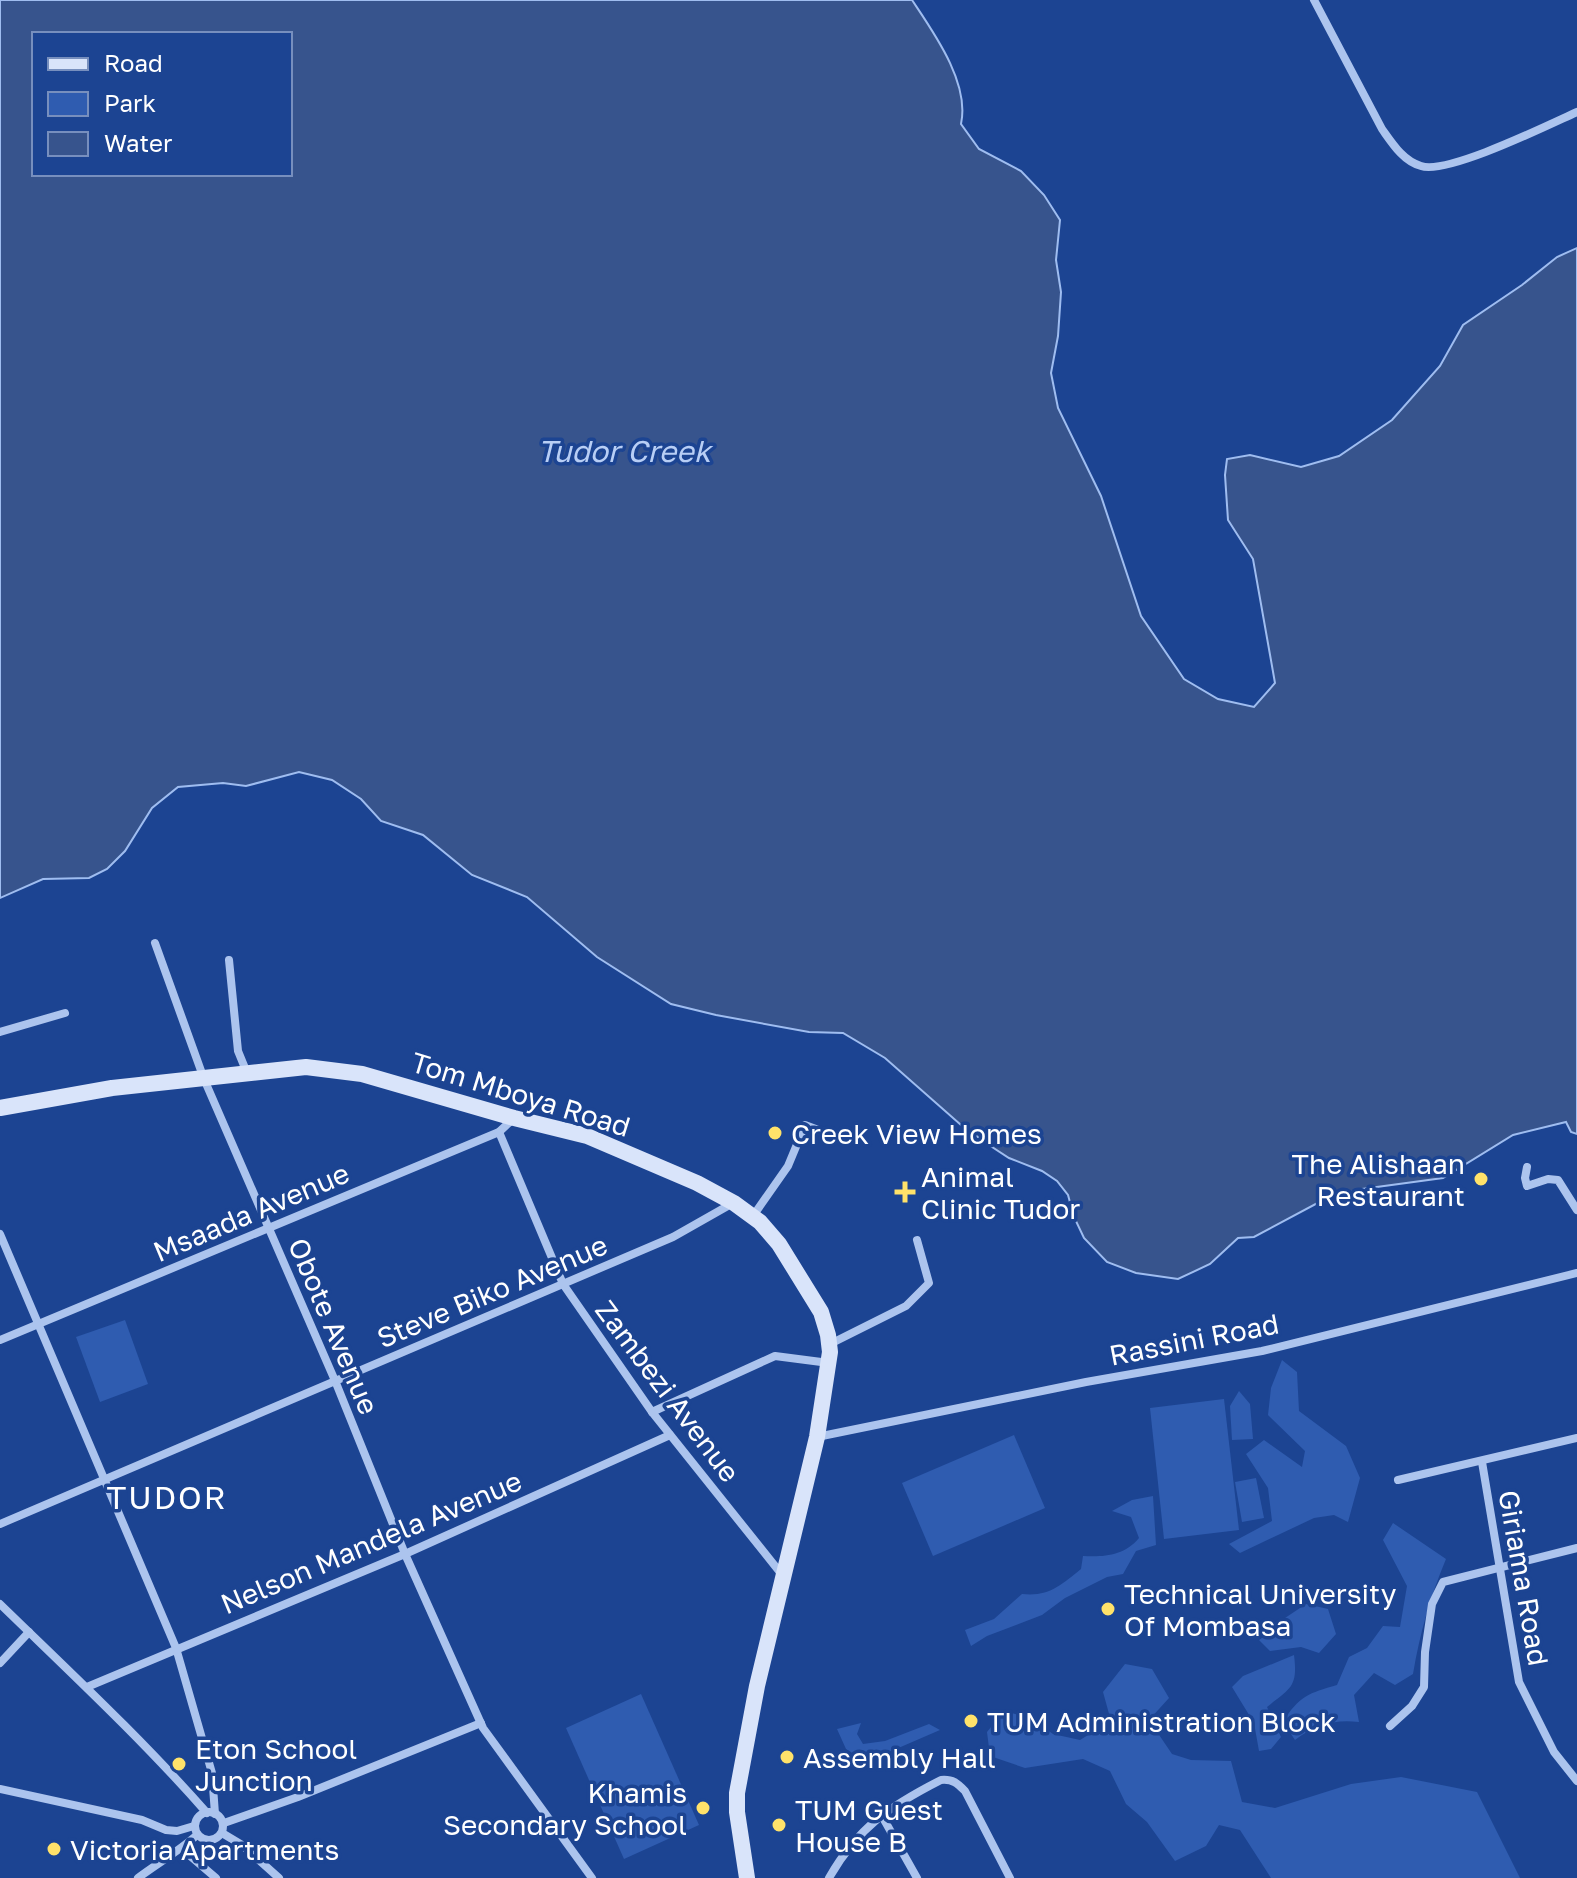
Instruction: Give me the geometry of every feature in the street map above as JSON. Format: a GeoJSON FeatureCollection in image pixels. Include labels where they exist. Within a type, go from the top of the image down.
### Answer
{"type":"FeatureCollection","features":[{"type":"Feature","properties":{"kind":"main road","name":"Tom Mboya Road"},"geometry":{"type":"LineString","coordinates":[[0,1108],[99,1090],[325,1067],[374,1077],[587,1136],[640,1156],[734,1203],[753,1216],[779,1244],[821,1312],[829,1344],[829,1363],[817,1437],[757,1686],[737,1793],[747,1878]]}},
{"type":"Feature","properties":{"kind":"street"},"geometry":{"type":"LineString","coordinates":[[1314,0],[1382,129],[1393,145],[1419,166],[1431,169],[1462,160],[1577,112]]}},
{"type":"Feature","properties":{"kind":"street","name":"Obote Avenue"},"geometry":{"type":"LineString","coordinates":[[155,943],[204,1079],[336,1383],[405,1554],[481,1723],[592,1878]]}},
{"type":"Feature","properties":{"kind":"street"},"geometry":{"type":"LineString","coordinates":[[229,960],[238,1051],[247,1075]]}},
{"type":"Feature","properties":{"kind":"street"},"geometry":{"type":"LineString","coordinates":[[0,1032],[65,1013]]}},
{"type":"Feature","properties":{"kind":"street","name":"Msaada Avenue"},"geometry":{"type":"LineString","coordinates":[[0,1340],[499,1132],[514,1118]]}},
{"type":"Feature","properties":{"kind":"street"},"geometry":{"type":"LineString","coordinates":[[753,1216],[788,1166],[805,1125],[840,1138]]}},
{"type":"Feature","properties":{"kind":"street","name":"Zambezi Avenue"},"geometry":{"type":"LineString","coordinates":[[499,1132],[563,1284],[652,1412],[783,1577]]}},
{"type":"Feature","properties":{"kind":"street"},"geometry":{"type":"LineString","coordinates":[[1527,1167],[1527,1186],[1548,1179],[1558,1180],[1577,1210]]}},
{"type":"Feature","properties":{"kind":"street","name":"Steve Biko Avenue"},"geometry":{"type":"LineString","coordinates":[[0,1524],[673,1237],[734,1203]]}},
{"type":"Feature","properties":{"kind":"street"},"geometry":{"type":"LineString","coordinates":[[0,1234],[176,1648],[212,1773],[211,1813]]}},
{"type":"Feature","properties":{"kind":"street"},"geometry":{"type":"LineString","coordinates":[[829,1344],[906,1306],[929,1283],[917,1240]]}},
{"type":"Feature","properties":{"kind":"street","name":"Rassini Road"},"geometry":{"type":"LineString","coordinates":[[817,1437],[1262,1351],[1577,1273]]}},
{"type":"Feature","properties":{"kind":"street"},"geometry":{"type":"LineString","coordinates":[[652,1412],[775,1356],[829,1363]]}},
{"type":"Feature","properties":{"kind":"street","name":"Nelson Mandela Avenue"},"geometry":{"type":"LineString","coordinates":[[87,1687],[405,1554],[670,1435]]}},
{"type":"Feature","properties":{"kind":"street"},"geometry":{"type":"LineString","coordinates":[[1398,1480],[1577,1438]]}},
{"type":"Feature","properties":{"kind":"street","name":"Giriama Road"},"geometry":{"type":"LineString","coordinates":[[1482,1462],[1519,1682],[1554,1752],[1577,1781]]}},
{"type":"Feature","properties":{"kind":"street"},"geometry":{"type":"LineString","coordinates":[[1390,1726],[1412,1706],[1424,1687],[1430,1615],[1443,1582],[1577,1548]]}},
{"type":"Feature","properties":{"kind":"street"},"geometry":{"type":"LineString","coordinates":[[0,1604],[211,1813]]}},
{"type":"Feature","properties":{"kind":"street"},"geometry":{"type":"LineString","coordinates":[[0,1663],[29,1632]]}},
{"type":"Feature","properties":{"kind":"street"},"geometry":{"type":"LineString","coordinates":[[224,1823],[298,1797],[481,1723]]}},
{"type":"Feature","properties":{"kind":"street"},"geometry":{"type":"LineString","coordinates":[[829,1878],[849,1846],[896,1803],[949,1779],[965,1791],[1010,1878]]}},
{"type":"Feature","properties":{"kind":"street"},"geometry":{"type":"LineString","coordinates":[[0,1789],[142,1820],[166,1830],[196,1830]]}},
{"type":"Feature","properties":{"kind":"street"},"geometry":{"type":"LineString","coordinates":[[138,1878],[179,1850],[196,1830],[198,1816],[219,1815],[224,1823],[222,1833],[214,1839],[205,1840],[196,1830]]}},
{"type":"Feature","properties":{"kind":"street"},"geometry":{"type":"LineString","coordinates":[[882,1816],[917,1878]]}},
{"type":"Feature","properties":{"kind":"street"},"geometry":{"type":"LineString","coordinates":[[166,1830],[179,1850],[216,1878]]}},
{"type":"Feature","properties":{"kind":"street"},"geometry":{"type":"LineString","coordinates":[[222,1833],[242,1845],[279,1878]]}},
{"type":"Feature","properties":{"kind":"green space"},"geometry":{"type":"Polygon","coordinates":[[[125,1320],[148,1384],[100,1402],[76,1337],[125,1320]]]}},
{"type":"Feature","properties":{"kind":"green space"},"geometry":{"type":"Polygon","coordinates":[[[1282,1360],[1297,1372],[1299,1411],[1346,1446],[1360,1478],[1348,1522],[1334,1515],[1314,1518],[1240,1553],[1229,1544],[1272,1521],[1268,1488],[1246,1454],[1264,1440],[1302,1467],[1305,1451],[1268,1415],[1271,1388],[1282,1360]]]}},
{"type":"Feature","properties":{"kind":"green space"},"geometry":{"type":"Polygon","coordinates":[[[1239,1391],[1250,1404],[1253,1439],[1232,1440],[1230,1406],[1239,1391]]]}},
{"type":"Feature","properties":{"kind":"green space"},"geometry":{"type":"Polygon","coordinates":[[[1224,1399],[1239,1530],[1164,1539],[1150,1408],[1224,1399]]]}},
{"type":"Feature","properties":{"kind":"green space"},"geometry":{"type":"Polygon","coordinates":[[[1014,1435],[1045,1508],[933,1556],[902,1483],[1014,1435]]]}},
{"type":"Feature","properties":{"kind":"green space"},"geometry":{"type":"Polygon","coordinates":[[[1256,1478],[1264,1518],[1242,1522],[1235,1482],[1256,1478]]]}},
{"type":"Feature","properties":{"kind":"green space"},"geometry":{"type":"Polygon","coordinates":[[[1153,1496],[1156,1545],[1136,1551],[1123,1574],[1107,1577],[1065,1598],[1042,1615],[987,1636],[971,1646],[965,1630],[994,1619],[1022,1594],[1040,1594],[1061,1585],[1081,1569],[1083,1556],[1113,1554],[1127,1549],[1139,1538],[1131,1517],[1112,1511],[1132,1500],[1153,1496]]]}},
{"type":"Feature","properties":{"kind":"green space"},"geometry":{"type":"Polygon","coordinates":[[[1393,1523],[1446,1559],[1426,1615],[1413,1674],[1395,1685],[1374,1673],[1354,1695],[1359,1722],[1325,1724],[1295,1740],[1283,1722],[1294,1706],[1312,1693],[1337,1685],[1349,1657],[1367,1648],[1383,1626],[1400,1627],[1407,1586],[1383,1540],[1393,1523]]]}},
{"type":"Feature","properties":{"kind":"green space"},"geometry":{"type":"Polygon","coordinates":[[[1306,1604],[1328,1609],[1336,1634],[1319,1653],[1301,1647],[1270,1651],[1259,1640],[1279,1622],[1306,1604]]]}},
{"type":"Feature","properties":{"kind":"green space"},"geometry":{"type":"Polygon","coordinates":[[[1294,1655],[1294,1681],[1267,1707],[1281,1737],[1271,1749],[1259,1751],[1254,1723],[1232,1687],[1243,1676],[1294,1655]]]}},
{"type":"Feature","properties":{"kind":"green space"},"geometry":{"type":"Polygon","coordinates":[[[1125,1664],[1152,1669],[1169,1698],[1149,1720],[1172,1754],[1191,1760],[1231,1761],[1242,1802],[1275,1808],[1351,1784],[1401,1777],[1477,1792],[1520,1878],[1271,1878],[1240,1830],[1219,1825],[1206,1846],[1175,1861],[1147,1822],[1126,1804],[1110,1771],[1083,1759],[1025,1768],[990,1756],[987,1732],[1004,1711],[1031,1718],[1053,1734],[1080,1740],[1111,1721],[1103,1692],[1125,1664]]]}},
{"type":"Feature","properties":{"kind":"green space"},"geometry":{"type":"Polygon","coordinates":[[[641,1694],[699,1825],[624,1859],[566,1728],[641,1694]]]}},
{"type":"Feature","properties":{"kind":"green space"},"geometry":{"type":"Polygon","coordinates":[[[861,1723],[857,1734],[863,1744],[885,1741],[929,1724],[940,1730],[866,1762],[846,1749],[837,1729],[861,1723]]]}},
{"type":"Feature","properties":{"kind":"water","name":"Tudor Creek"},"geometry":{"type":"Polygon","coordinates":[[[0,0],[912,0],[940,43],[955,75],[962,108],[961,124],[979,149],[1021,171],[1044,195],[1060,220],[1056,260],[1061,292],[1058,336],[1051,373],[1058,408],[1101,496],[1141,616],[1184,679],[1218,699],[1254,707],[1275,683],[1253,559],[1228,520],[1227,459],[1250,455],[1301,467],[1339,456],[1392,420],[1440,366],[1463,325],[1557,257],[1577,248],[1577,1134],[1571,1132],[1566,1122],[1513,1135],[1443,1178],[1362,1189],[1325,1199],[1254,1237],[1238,1238],[1210,1264],[1178,1279],[1136,1273],[1107,1262],[1084,1238],[1068,1195],[1057,1181],[1042,1171],[1009,1158],[961,1125],[885,1058],[843,1033],[809,1032],[671,1004],[597,957],[527,897],[472,875],[423,835],[381,821],[361,799],[332,780],[299,772],[246,786],[223,783],[178,787],[152,808],[125,851],[107,869],[89,878],[43,879],[0,898],[0,0]]]}},
{"type":"Feature","properties":{"kind":"place","name":"Creek View Homes"},"geometry":{"type":"Point","coordinates":[775,1133]}},
{"type":"Feature","properties":{"kind":"place","name":"The Alishaan Restaurant"},"geometry":{"type":"Point","coordinates":[1481,1179]}},
{"type":"Feature","properties":{"kind":"place","name":"Animal Clinic Tudor"},"geometry":{"type":"Point","coordinates":[905,1192]}},
{"type":"Feature","properties":{"kind":"place","name":"Technical University Of Mombasa"},"geometry":{"type":"Point","coordinates":[1108,1609]}},
{"type":"Feature","properties":{"kind":"place","name":"TUM Administration Block"},"geometry":{"type":"Point","coordinates":[971,1721]}},
{"type":"Feature","properties":{"kind":"place","name":"Assembly Hall"},"geometry":{"type":"Point","coordinates":[787,1757]}},
{"type":"Feature","properties":{"kind":"place","name":"Eton School Junction"},"geometry":{"type":"Point","coordinates":[179,1764]}},
{"type":"Feature","properties":{"kind":"place","name":"Khamis Secondary School"},"geometry":{"type":"Point","coordinates":[703,1808]}},
{"type":"Feature","properties":{"kind":"place","name":"TUM Guest House B"},"geometry":{"type":"Point","coordinates":[779,1825]}},
{"type":"Feature","properties":{"kind":"place","name":"Victoria Apartments"},"geometry":{"type":"Point","coordinates":[54,1849]}},
{"type":"Feature","properties":{"kind":"district","name":"TUDOR"},"geometry":{"type":"Point","coordinates":[167,1497]}}]}
